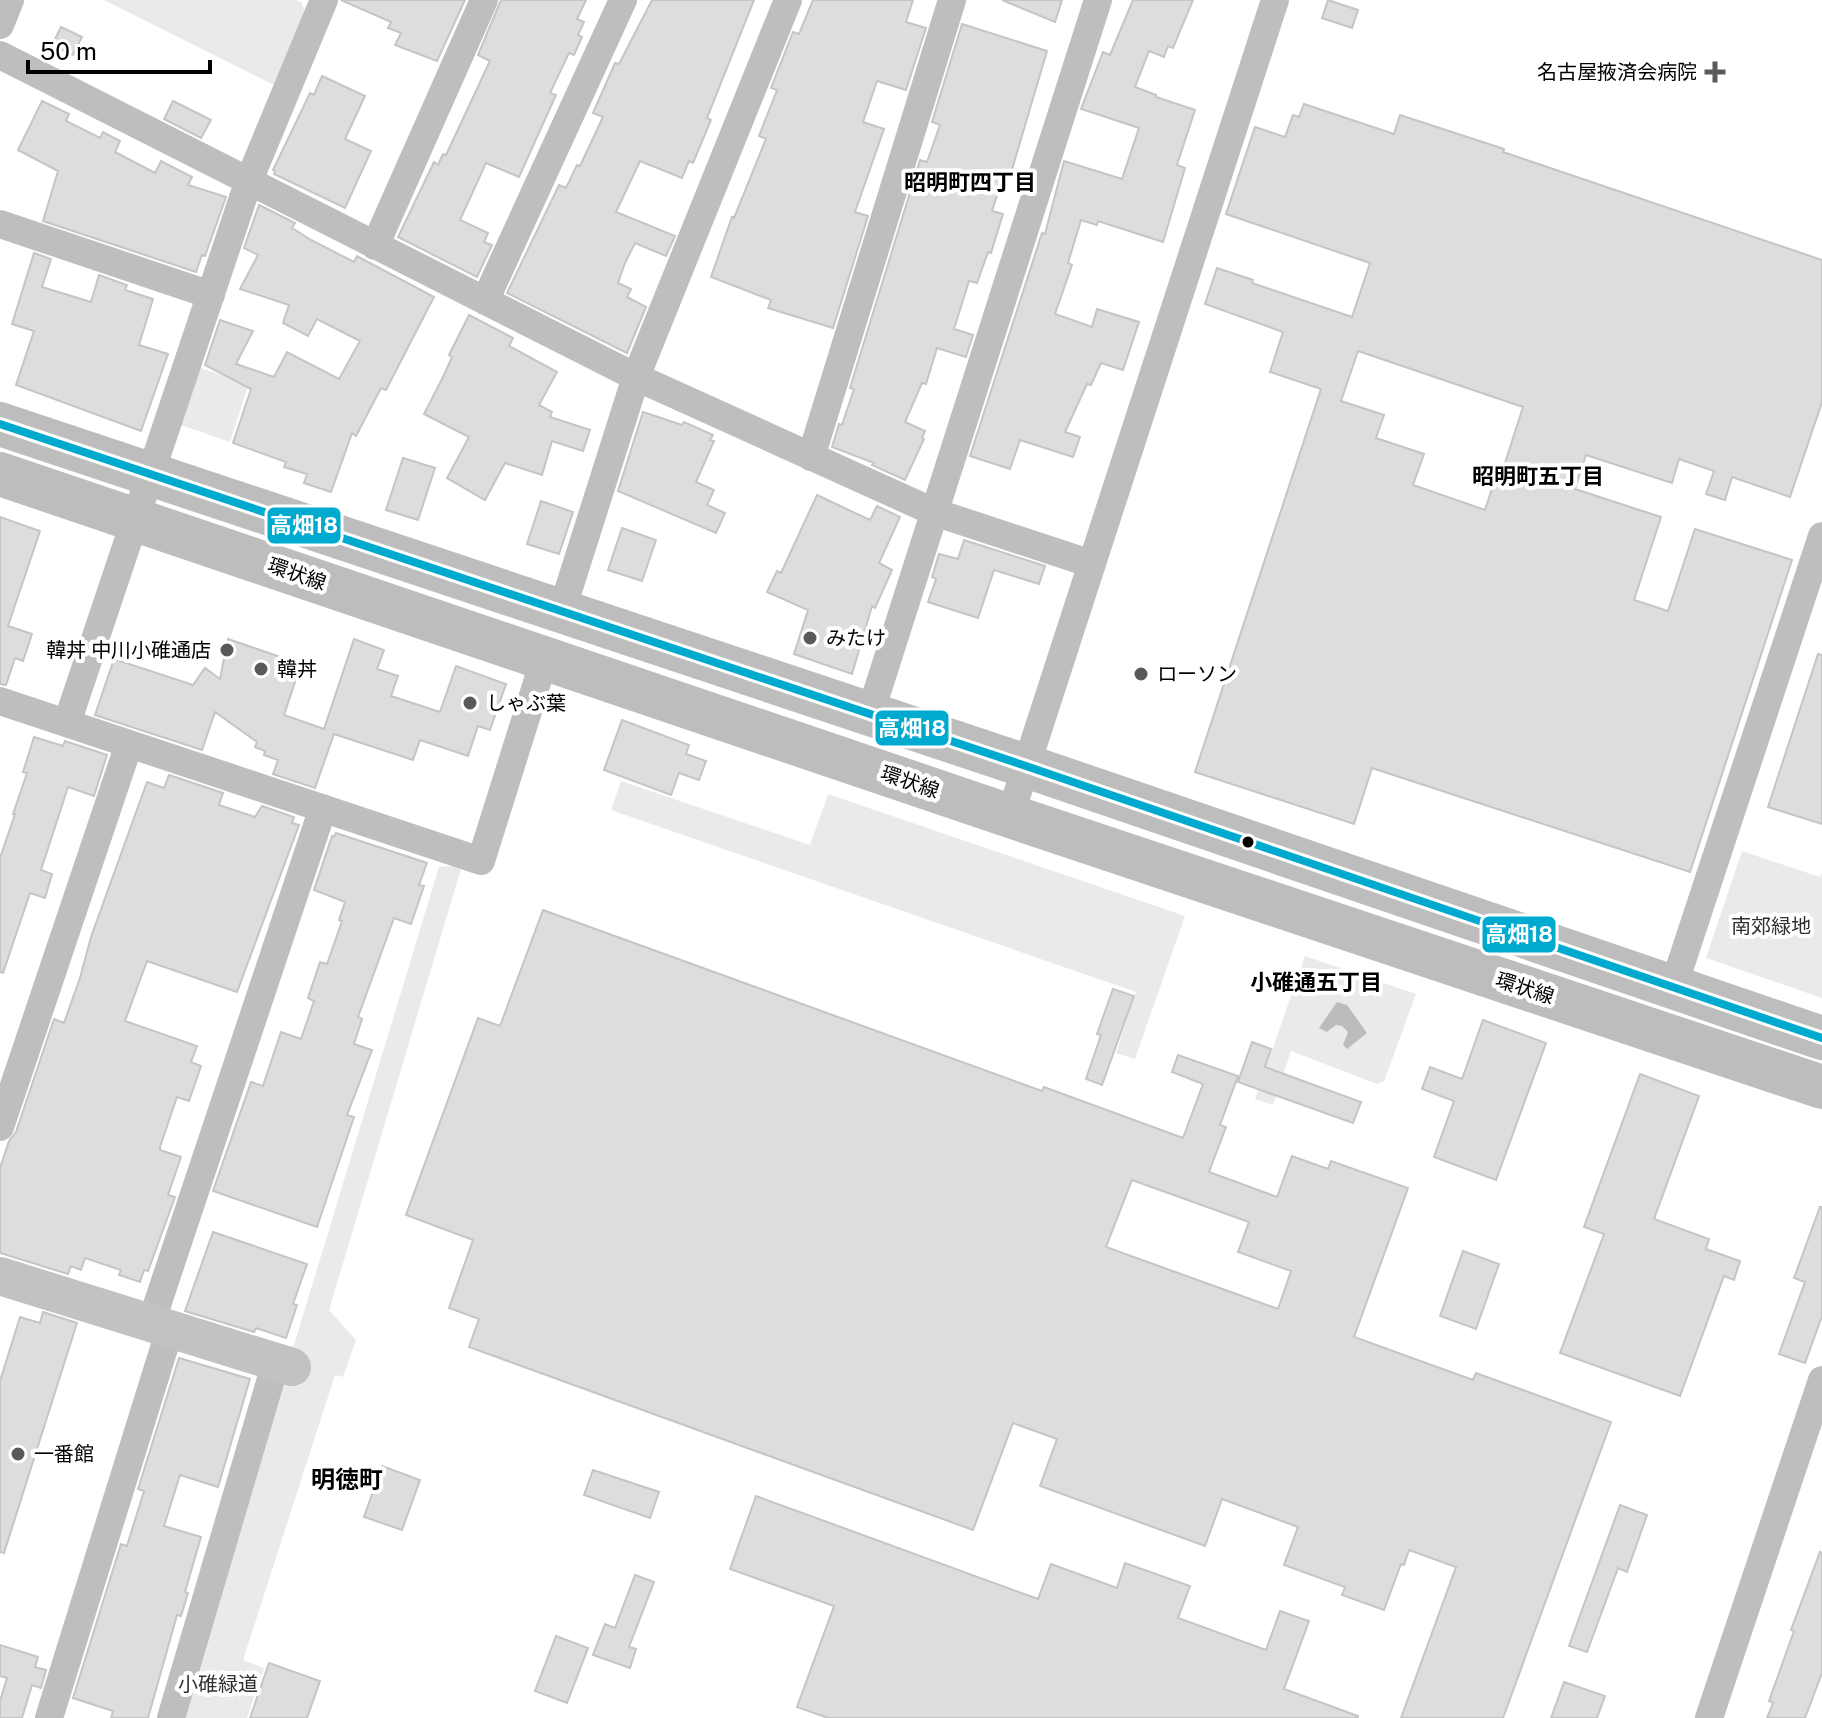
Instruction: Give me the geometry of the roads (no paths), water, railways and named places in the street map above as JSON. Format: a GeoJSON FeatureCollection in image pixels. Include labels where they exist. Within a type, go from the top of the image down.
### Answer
{"type":"FeatureCollection","features":[{"type":"Feature","properties":{"kind":"main road"},"geometry":{"type":"LineString","coordinates":[[0,424],[1026,766],[1822,1038]]}},
{"type":"Feature","properties":{"kind":"main road","name":"環状線"},"geometry":{"type":"LineString","coordinates":[[0,474],[1822,1087]]}},
{"type":"Feature","properties":{"kind":"street"},"geometry":{"type":"LineString","coordinates":[[0,25],[10,0]]}},
{"type":"Feature","properties":{"kind":"street"},"geometry":{"type":"LineString","coordinates":[[67,723],[248,183],[323,0]]}},
{"type":"Feature","properties":{"kind":"street"},"geometry":{"type":"LineString","coordinates":[[375,246],[484,0]]}},
{"type":"Feature","properties":{"kind":"street"},"geometry":{"type":"LineString","coordinates":[[485,301],[623,0]]}},
{"type":"Feature","properties":{"kind":"street"},"geometry":{"type":"LineString","coordinates":[[562,610],[636,377],[788,0]]}},
{"type":"Feature","properties":{"kind":"street"},"geometry":{"type":"LineString","coordinates":[[811,457],[952,0]]}},
{"type":"Feature","properties":{"kind":"street"},"geometry":{"type":"LineString","coordinates":[[870,714],[1098,0]]}},
{"type":"Feature","properties":{"kind":"street"},"geometry":{"type":"LineString","coordinates":[[1010,816],[1270,2]]}},
{"type":"Feature","properties":{"kind":"street"},"geometry":{"type":"LineString","coordinates":[[0,55],[636,377],[934,512],[1092,564]]}},
{"type":"Feature","properties":{"kind":"street"},"geometry":{"type":"LineString","coordinates":[[0,224],[211,295]]}},
{"type":"Feature","properties":{"kind":"street"},"geometry":{"type":"LineString","coordinates":[[1673,988],[1822,536]]}},
{"type":"Feature","properties":{"kind":"street"},"geometry":{"type":"LineString","coordinates":[[0,701],[481,861],[545,657]]}},
{"type":"Feature","properties":{"kind":"street"},"geometry":{"type":"LineString","coordinates":[[0,1127],[129,744]]}},
{"type":"Feature","properties":{"kind":"street"},"geometry":{"type":"LineString","coordinates":[[49,1718],[161,1326],[323,808]]}},
{"type":"Feature","properties":{"kind":"street"},"geometry":{"type":"LineString","coordinates":[[0,1276],[284,1364],[171,1718]]}},
{"type":"Feature","properties":{"kind":"street"},"geometry":{"type":"LineString","coordinates":[[1709,1718],[1822,1380]]}},
{"type":"Feature","properties":{"kind":"place","name":"名古屋掖済会病院"},"geometry":{"type":"Point","coordinates":[1715,72]}},
{"type":"Feature","properties":{"kind":"place","name":"みたけ"},"geometry":{"type":"Point","coordinates":[810,638]}},
{"type":"Feature","properties":{"kind":"place","name":"韓丼 中川小碓通店"},"geometry":{"type":"Point","coordinates":[227,650]}},
{"type":"Feature","properties":{"kind":"place","name":"韓丼"},"geometry":{"type":"Point","coordinates":[261,669]}},
{"type":"Feature","properties":{"kind":"place","name":"ローソン"},"geometry":{"type":"Point","coordinates":[1141,674]}},
{"type":"Feature","properties":{"kind":"place","name":"しゃぶ葉"},"geometry":{"type":"Point","coordinates":[470,703]}},
{"type":"Feature","properties":{"kind":"place","name":"一番館"},"geometry":{"type":"Point","coordinates":[18,1454]}},
{"type":"Feature","properties":{"kind":"district","name":"昭明町四丁目"},"geometry":{"type":"Point","coordinates":[970,182]}},
{"type":"Feature","properties":{"kind":"district","name":"昭明町五丁目"},"geometry":{"type":"Point","coordinates":[1538,476]}},
{"type":"Feature","properties":{"kind":"district","name":"小碓通五丁目"},"geometry":{"type":"Point","coordinates":[1316,982]}},
{"type":"Feature","properties":{"kind":"district","name":"明徳町"},"geometry":{"type":"Point","coordinates":[347,1480]}},
{"type":"Feature","properties":{"kind":"park label","name":"南郊緑地"},"geometry":{"type":"Point","coordinates":[1771,926]}},
{"type":"Feature","properties":{"kind":"park label","name":"小碓緑道"},"geometry":{"type":"Point","coordinates":[218,1684]}}]}
